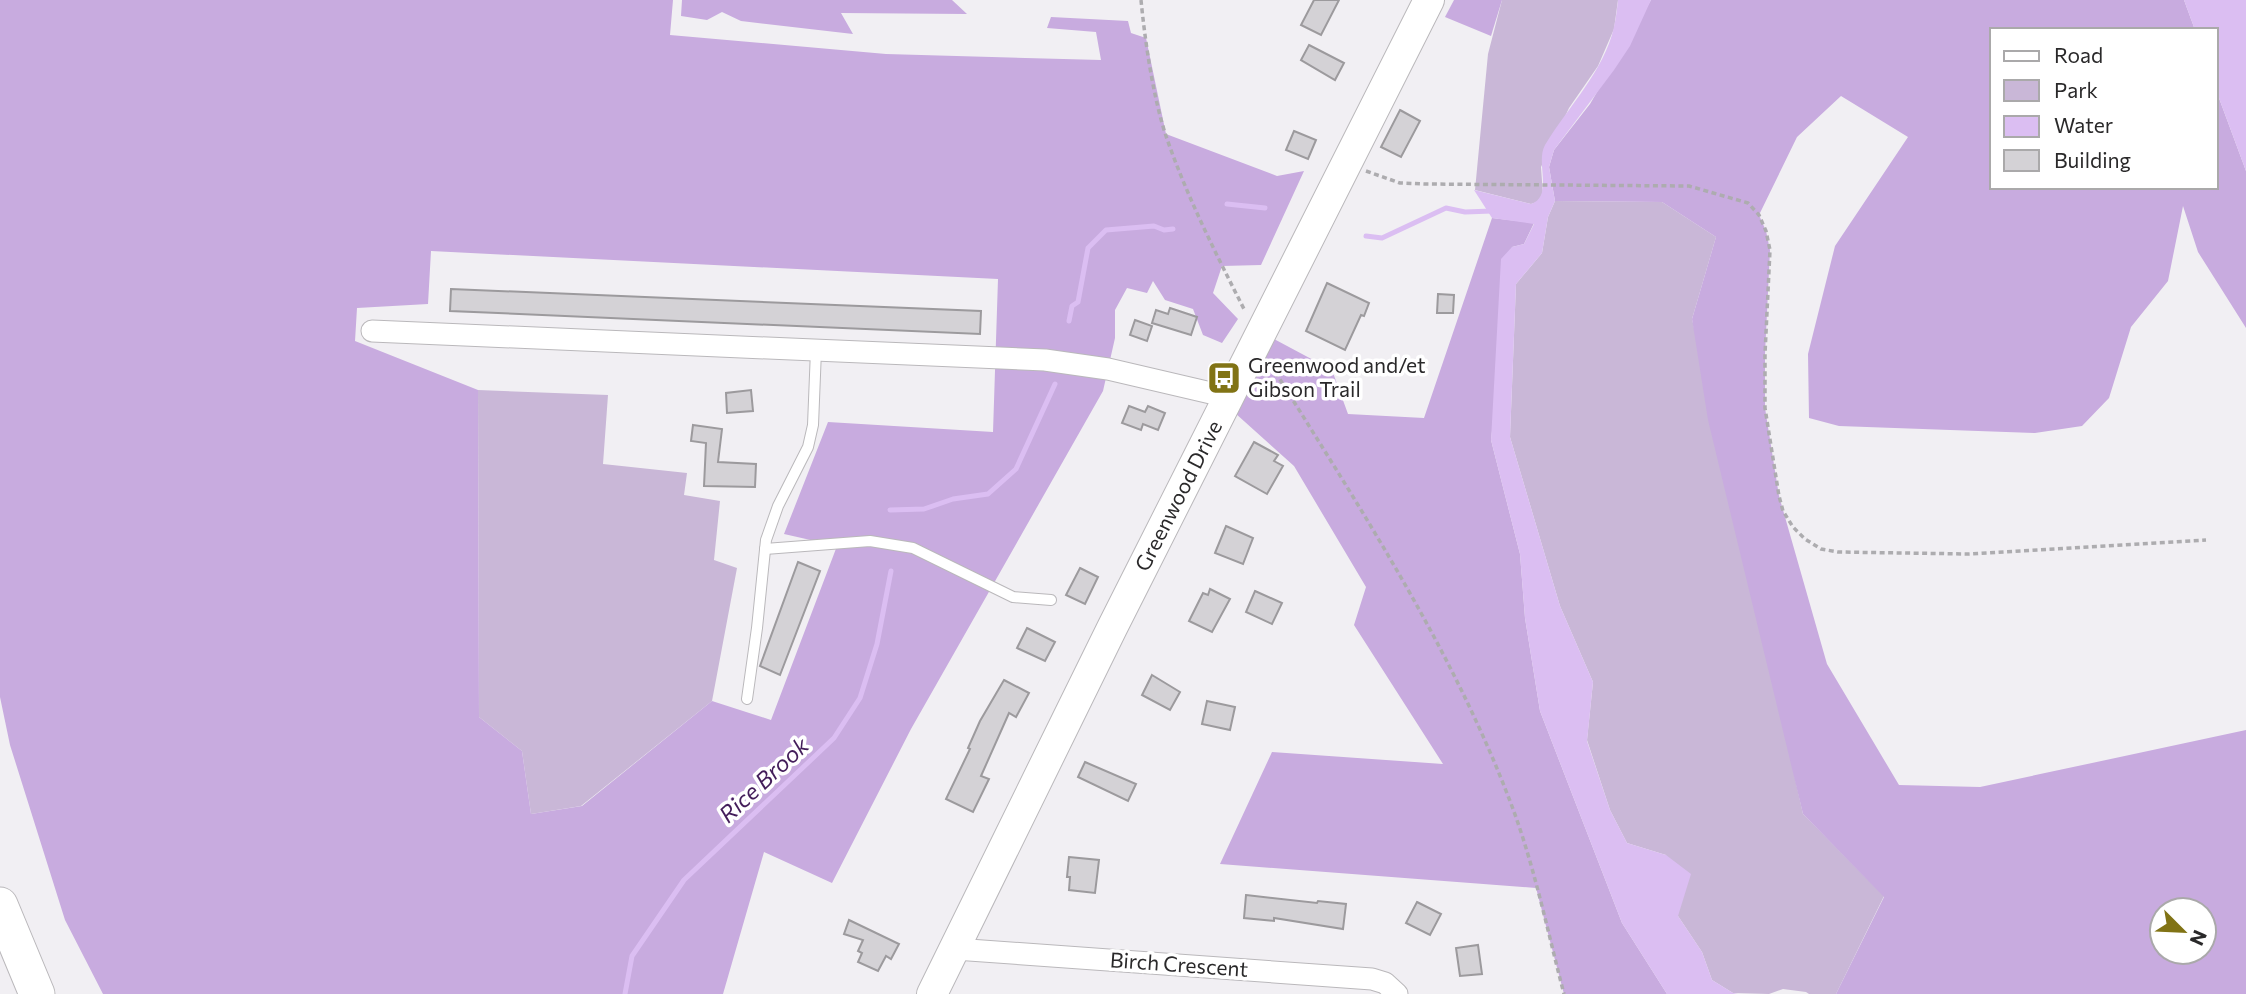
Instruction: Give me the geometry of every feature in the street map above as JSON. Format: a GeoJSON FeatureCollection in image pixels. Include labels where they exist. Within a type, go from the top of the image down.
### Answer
{"type":"FeatureCollection","features":[{"type":"Feature","properties":{"kind":"highway"},"geometry":{"type":"LineString","coordinates":[[0,905],[37,994]]}},
{"type":"Feature","properties":{"kind":"main road","name":"Greenwood Drive"},"geometry":{"type":"LineString","coordinates":[[932,994],[1112,628],[1429,0]]}},
{"type":"Feature","properties":{"kind":"street"},"geometry":{"type":"LineString","coordinates":[[372,331],[1045,360],[1108,369],[1228,397]]}},
{"type":"Feature","properties":{"kind":"street","name":"Birch Crescent"},"geometry":{"type":"LineString","coordinates":[[955,949],[1372,979],[1385,983],[1397,994]]}},
{"type":"Feature","properties":{"kind":"lane"},"geometry":{"type":"LineString","coordinates":[[747,699],[766,540],[778,506],[808,447],[813,425],[816,350]]}},
{"type":"Feature","properties":{"kind":"lane"},"geometry":{"type":"LineString","coordinates":[[765,549],[870,541],[913,548],[1013,597],[1051,600]]}},
{"type":"Feature","properties":{"kind":"path"},"geometry":{"type":"LineString","coordinates":[[1141,0],[1166,135],[1211,243],[1249,318]]}},
{"type":"Feature","properties":{"kind":"path"},"geometry":{"type":"LineString","coordinates":[[1347,163],[1400,183],[1689,186],[1748,203],[1759,215],[1770,250],[1765,408],[1779,496],[1783,511],[1793,527],[1821,549],[1838,552],[1969,554],[2206,540]]}},
{"type":"Feature","properties":{"kind":"path"},"geometry":{"type":"LineString","coordinates":[[1265,356],[1370,524],[1455,675],[1513,810],[1564,994]]}},
{"type":"Feature","properties":{"kind":"green space"},"geometry":{"type":"Polygon","coordinates":[[[1502,0],[1618,0],[1614,29],[1598,66],[1569,108],[1541,167],[1543,195],[1531,204],[1475,190],[1488,54],[1502,0]]]}},
{"type":"Feature","properties":{"kind":"green space"},"geometry":{"type":"Polygon","coordinates":[[[1555,201],[1662,202],[1716,237],[1692,319],[1803,814],[1884,896],[1836,994],[1809,994],[1783,989],[1769,994],[1733,993],[1712,980],[1702,952],[1678,916],[1666,855],[1627,843],[1610,810],[1587,740],[1593,682],[1560,606],[1510,437],[1516,284],[1542,253],[1548,217],[1555,201]]]}},
{"type":"Feature","properties":{"kind":"green space"},"geometry":{"type":"Polygon","coordinates":[[[478,390],[608,395],[603,464],[687,473],[684,495],[720,501],[714,560],[737,568],[712,701],[581,806],[531,814],[522,751],[479,717],[478,390]]]}},
{"type":"Feature","properties":{"kind":"shaded area"},"geometry":{"type":"Polygon","coordinates":[[[0,0],[673,0],[670,35],[886,54],[1101,60],[1096,32],[1047,28],[1051,17],[1128,21],[1131,33],[1146,38],[1166,134],[1277,176],[1304,171],[1261,265],[1222,266],[1213,293],[1238,319],[1222,343],[1203,335],[1193,309],[1165,300],[1153,281],[1147,293],[1127,288],[1115,310],[1115,338],[1103,391],[911,729],[832,883],[764,852],[723,994],[103,994],[65,920],[10,745],[0,697],[0,0]],[[431,251],[428,304],[357,308],[355,341],[478,390],[479,717],[522,751],[531,814],[582,806],[712,701],[771,720],[837,546],[784,534],[828,422],[993,432],[998,279],[431,251]]]}},
{"type":"Feature","properties":{"kind":"shaded area"},"geometry":{"type":"Polygon","coordinates":[[[682,0],[952,0],[967,14],[841,13],[853,34],[741,21],[722,12],[707,20],[681,16],[682,0]]]}},
{"type":"Feature","properties":{"kind":"shaded area"},"geometry":{"type":"Polygon","coordinates":[[[1454,0],[1502,0],[1491,36],[1445,17],[1454,0]]]}},
{"type":"Feature","properties":{"kind":"shaded area"},"geometry":{"type":"Polygon","coordinates":[[[1651,0],[2184,0],[2194,28],[1990,28],[1990,189],[2218,189],[2218,95],[2246,171],[2246,328],[2198,252],[2183,206],[2168,281],[2131,327],[2109,398],[2082,426],[2035,433],[1839,426],[1809,418],[1808,354],[1835,246],[1908,137],[1841,96],[1797,137],[1759,215],[1770,250],[1765,408],[1779,496],[1827,664],[1899,785],[1980,787],[2246,730],[2246,994],[1836,994],[1884,897],[1803,814],[1708,420],[1692,319],[1716,237],[1662,202],[1555,201],[1549,167],[1554,150],[1590,104],[1651,0]]]}},
{"type":"Feature","properties":{"kind":"shaded area"},"geometry":{"type":"Polygon","coordinates":[[[1492,218],[1534,223],[1524,244],[1512,247],[1491,440],[1520,554],[1525,618],[1540,711],[1622,923],[1667,994],[1564,994],[1536,888],[1220,864],[1272,752],[1443,764],[1354,625],[1366,587],[1294,466],[1235,413],[1274,339],[1332,370],[1348,414],[1424,418],[1492,218]]]}},
{"type":"Feature","properties":{"kind":"water"},"geometry":{"type":"Polygon","coordinates":[[[1618,0],[1651,0],[1630,46],[1554,150],[1549,167],[1555,201],[1548,217],[1542,253],[1516,284],[1510,437],[1560,606],[1593,682],[1587,741],[1610,810],[1627,843],[1666,855],[1691,874],[1678,916],[1702,952],[1712,980],[1738,994],[1667,994],[1622,923],[1540,711],[1525,618],[1520,554],[1491,440],[1501,259],[1512,247],[1524,244],[1534,224],[1492,218],[1474,190],[1531,204],[1538,200],[1543,187],[1542,152],[1602,59],[1614,27],[1618,0]]]}},
{"type":"Feature","properties":{"kind":"water"},"geometry":{"type":"Polygon","coordinates":[[[2184,0],[2246,0],[2246,171],[2218,95],[2218,28],[2194,28],[2184,0]]]}},
{"type":"Feature","properties":{"kind":"building"},"geometry":{"type":"Polygon","coordinates":[[[1314,0],[1339,0],[1321,35],[1301,25],[1314,0]]]}},
{"type":"Feature","properties":{"kind":"building"},"geometry":{"type":"Polygon","coordinates":[[[1309,45],[1344,63],[1335,80],[1301,60],[1309,45]]]}},
{"type":"Feature","properties":{"kind":"building"},"geometry":{"type":"Polygon","coordinates":[[[1400,110],[1420,121],[1401,157],[1381,147],[1400,110]]]}},
{"type":"Feature","properties":{"kind":"building"},"geometry":{"type":"Polygon","coordinates":[[[1294,131],[1316,140],[1308,159],[1286,150],[1294,131]]]}},
{"type":"Feature","properties":{"kind":"building"},"geometry":{"type":"Polygon","coordinates":[[[1327,283],[1369,303],[1345,350],[1306,331],[1327,283]]]}},
{"type":"Feature","properties":{"kind":"building"},"geometry":{"type":"Polygon","coordinates":[[[451,289],[981,311],[980,334],[450,311],[451,289]]]}},
{"type":"Feature","properties":{"kind":"building"},"geometry":{"type":"Polygon","coordinates":[[[1438,294],[1454,295],[1453,313],[1437,313],[1438,294]]]}},
{"type":"Feature","properties":{"kind":"building"},"geometry":{"type":"Polygon","coordinates":[[[1170,308],[1197,317],[1191,335],[1152,323],[1156,310],[1168,314],[1170,308]]]}},
{"type":"Feature","properties":{"kind":"building"},"geometry":{"type":"Polygon","coordinates":[[[1135,320],[1152,326],[1147,341],[1130,335],[1135,320]]]}},
{"type":"Feature","properties":{"kind":"building"},"geometry":{"type":"Polygon","coordinates":[[[751,390],[753,411],[727,413],[726,393],[751,390]]]}},
{"type":"Feature","properties":{"kind":"building"},"geometry":{"type":"Polygon","coordinates":[[[1129,406],[1145,412],[1148,406],[1165,413],[1158,430],[1143,424],[1141,430],[1122,423],[1129,406]]]}},
{"type":"Feature","properties":{"kind":"building"},"geometry":{"type":"Polygon","coordinates":[[[693,425],[722,429],[718,462],[756,464],[755,487],[704,486],[706,443],[691,441],[693,425]]]}},
{"type":"Feature","properties":{"kind":"building"},"geometry":{"type":"Polygon","coordinates":[[[1254,442],[1278,455],[1274,461],[1283,466],[1267,494],[1235,476],[1254,442]]]}},
{"type":"Feature","properties":{"kind":"building"},"geometry":{"type":"Polygon","coordinates":[[[1226,526],[1253,538],[1243,564],[1215,553],[1226,526]]]}},
{"type":"Feature","properties":{"kind":"building"},"geometry":{"type":"Polygon","coordinates":[[[798,562],[820,571],[780,675],[760,666],[798,562]]]}},
{"type":"Feature","properties":{"kind":"building"},"geometry":{"type":"Polygon","coordinates":[[[1080,568],[1098,577],[1085,604],[1066,595],[1080,568]]]}},
{"type":"Feature","properties":{"kind":"building"},"geometry":{"type":"Polygon","coordinates":[[[1210,589],[1230,599],[1212,632],[1189,621],[1203,593],[1208,595],[1210,589]]]}},
{"type":"Feature","properties":{"kind":"building"},"geometry":{"type":"Polygon","coordinates":[[[1255,591],[1282,603],[1272,624],[1246,612],[1255,591]]]}},
{"type":"Feature","properties":{"kind":"building"},"geometry":{"type":"Polygon","coordinates":[[[1027,628],[1055,642],[1045,661],[1017,648],[1027,628]]]}},
{"type":"Feature","properties":{"kind":"building"},"geometry":{"type":"Polygon","coordinates":[[[1152,675],[1180,692],[1170,710],[1142,695],[1152,675]]]}},
{"type":"Feature","properties":{"kind":"building"},"geometry":{"type":"Polygon","coordinates":[[[1004,680],[1029,693],[1016,717],[1009,713],[981,776],[989,779],[973,812],[946,799],[980,721],[1004,680]]]}},
{"type":"Feature","properties":{"kind":"building"},"geometry":{"type":"Polygon","coordinates":[[[1207,701],[1235,707],[1230,730],[1202,724],[1207,701]]]}},
{"type":"Feature","properties":{"kind":"building"},"geometry":{"type":"Polygon","coordinates":[[[1085,762],[1136,784],[1128,801],[1078,777],[1085,762]]]}},
{"type":"Feature","properties":{"kind":"building"},"geometry":{"type":"Polygon","coordinates":[[[1069,857],[1099,860],[1095,893],[1069,890],[1069,857]]]}},
{"type":"Feature","properties":{"kind":"building"},"geometry":{"type":"Polygon","coordinates":[[[1246,895],[1346,904],[1343,929],[1274,918],[1274,921],[1244,918],[1246,895]]]}},
{"type":"Feature","properties":{"kind":"building"},"geometry":{"type":"Polygon","coordinates":[[[1417,902],[1441,914],[1430,935],[1406,923],[1417,902]]]}},
{"type":"Feature","properties":{"kind":"building"},"geometry":{"type":"Polygon","coordinates":[[[849,920],[899,944],[891,959],[886,956],[878,971],[858,962],[862,953],[858,951],[863,940],[844,934],[849,920]]]}},
{"type":"Feature","properties":{"kind":"building"},"geometry":{"type":"Polygon","coordinates":[[[1478,945],[1482,974],[1460,976],[1456,948],[1478,945]]]}},
{"type":"Feature","properties":{"kind":"waterway","name":"Rice Brook"},"geometry":{"type":"LineString","coordinates":[[1227,204],[1265,208]]}},
{"type":"Feature","properties":{"kind":"waterway","name":"Rice Brook"},"geometry":{"type":"LineString","coordinates":[[1366,236],[1382,238],[1446,208],[1465,212],[1492,211]]}},
{"type":"Feature","properties":{"kind":"waterway","name":"Rice Brook"},"geometry":{"type":"LineString","coordinates":[[1069,321],[1072,306],[1078,302],[1088,248],[1106,230],[1154,226],[1164,230],[1173,229]]}},
{"type":"Feature","properties":{"kind":"waterway","name":"Rice Brook"},"geometry":{"type":"LineString","coordinates":[[890,510],[924,509],[953,499],[988,494],[1016,469],[1055,384]]}},
{"type":"Feature","properties":{"kind":"waterway","name":"Rice Brook"},"geometry":{"type":"LineString","coordinates":[[625,994],[632,956],[684,880],[834,738],[860,698],[877,644],[891,571]]}},
{"type":"Feature","properties":{"kind":"place","name":"Greenwood and/et Gibson Trail"},"geometry":{"type":"Point","coordinates":[1224,378]}}]}
